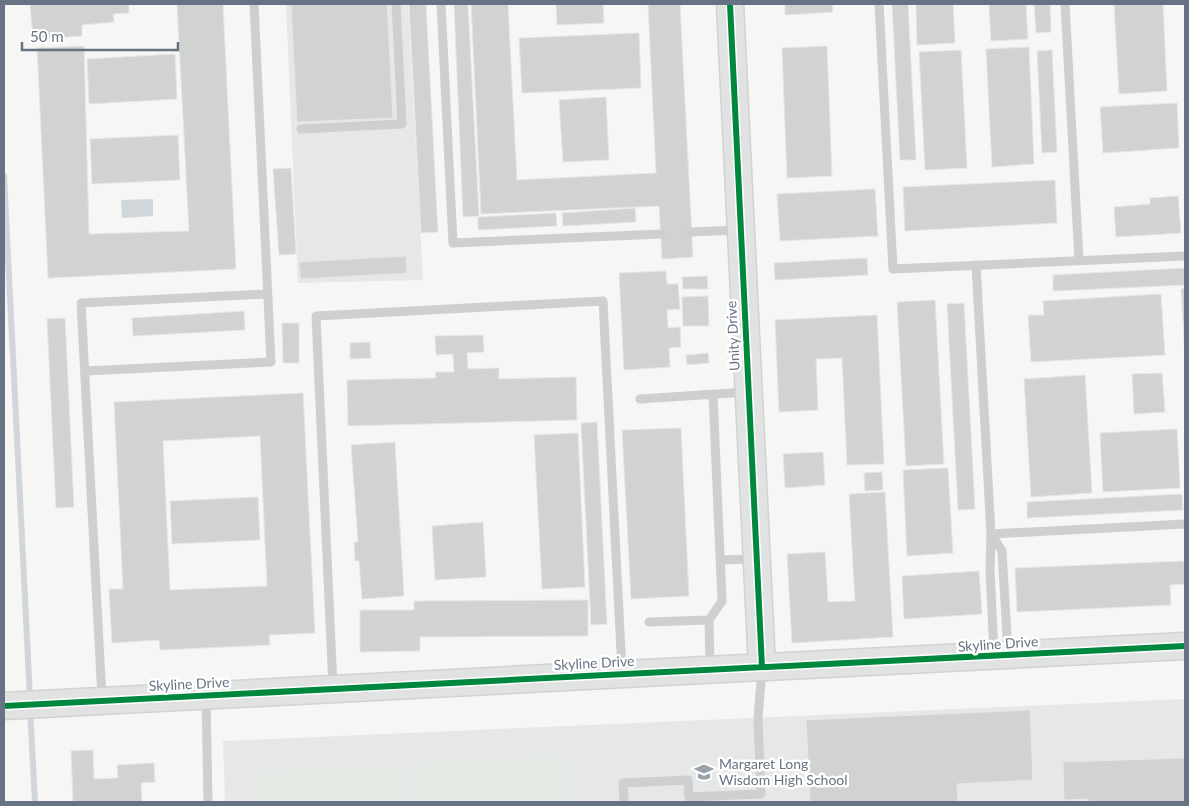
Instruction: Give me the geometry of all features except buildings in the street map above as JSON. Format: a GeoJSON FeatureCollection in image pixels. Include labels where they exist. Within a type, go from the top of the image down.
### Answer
{"type":"FeatureCollection","features":[{"type":"Feature","properties":{"kind":"street","name":"Unity Drive"},"geometry":{"type":"LineString","coordinates":[[730,4],[762,667]]}},
{"type":"Feature","properties":{"kind":"street","name":"Skyline Drive"},"geometry":{"type":"LineString","coordinates":[[4,706],[710,669],[1001,657],[1185,646]]}},
{"type":"Feature","properties":{"kind":"lane"},"geometry":{"type":"LineString","coordinates":[[86,371],[271,362],[254,4]]}},
{"type":"Feature","properties":{"kind":"lane"},"geometry":{"type":"LineString","coordinates":[[301,128],[402,124],[396,4]]}},
{"type":"Feature","properties":{"kind":"lane"},"geometry":{"type":"LineString","coordinates":[[440,4],[453,243],[660,234]]}},
{"type":"Feature","properties":{"kind":"lane"},"geometry":{"type":"LineString","coordinates":[[879,4],[893,269],[1185,256]]}},
{"type":"Feature","properties":{"kind":"lane"},"geometry":{"type":"LineString","coordinates":[[1065,4],[1079,260]]}},
{"type":"Feature","properties":{"kind":"lane"},"geometry":{"type":"LineString","coordinates":[[691,232],[741,230]]}},
{"type":"Feature","properties":{"kind":"lane"},"geometry":{"type":"LineString","coordinates":[[976,265],[991,534],[990,570],[1001,657]]}},
{"type":"Feature","properties":{"kind":"lane"},"geometry":{"type":"LineString","coordinates":[[102,701],[81,303],[267,294]]}},
{"type":"Feature","properties":{"kind":"lane"},"geometry":{"type":"LineString","coordinates":[[333,689],[316,316],[603,301],[622,674]]}},
{"type":"Feature","properties":{"kind":"lane"},"geometry":{"type":"LineString","coordinates":[[640,399],[748,392]]}},
{"type":"Feature","properties":{"kind":"lane"},"geometry":{"type":"LineString","coordinates":[[710,669],[709,620],[722,601],[713,394]]}},
{"type":"Feature","properties":{"kind":"lane"},"geometry":{"type":"LineString","coordinates":[[991,534],[1185,524]]}},
{"type":"Feature","properties":{"kind":"lane"},"geometry":{"type":"LineString","coordinates":[[991,534],[1002,551],[1001,657]]}},
{"type":"Feature","properties":{"kind":"lane"},"geometry":{"type":"LineString","coordinates":[[720,560],[757,560]]}},
{"type":"Feature","properties":{"kind":"lane"},"geometry":{"type":"LineString","coordinates":[[649,622],[709,620]]}},
{"type":"Feature","properties":{"kind":"lane"},"geometry":{"type":"LineString","coordinates":[[624,802],[623,783],[688,780],[689,797],[761,794],[758,718],[762,667]]}},
{"type":"Feature","properties":{"kind":"lane"},"geometry":{"type":"LineString","coordinates":[[206,696],[208,802]]}},
{"type":"Feature","properties":{"kind":"shaded area"},"geometry":{"type":"Polygon","coordinates":[[[286,4],[408,4],[423,280],[298,283],[286,4]]]}},
{"type":"Feature","properties":{"kind":"shaded area"},"geometry":{"type":"Polygon","coordinates":[[[153,199],[153,216],[122,218],[121,200],[153,199]]]}},
{"type":"Feature","properties":{"kind":"shaded area","name":"Margaret Long Wisdom High School"},"geometry":{"type":"Polygon","coordinates":[[[1185,699],[1185,802],[225,802],[223,741],[1185,699]]]}},
{"type":"Feature","properties":{"kind":"shaded area"},"geometry":{"type":"Polygon","coordinates":[[[566,757],[568,802],[420,802],[418,763],[566,757]]]}},
{"type":"Feature","properties":{"kind":"shaded area"},"geometry":{"type":"Polygon","coordinates":[[[404,766],[405,802],[257,802],[256,773],[404,766]]]}},
{"type":"Feature","properties":{"kind":"waterway"},"geometry":{"type":"LineString","coordinates":[[4,176],[30,699]]}},
{"type":"Feature","properties":{"kind":"waterway"},"geometry":{"type":"LineString","coordinates":[[30,709],[35,802]]}},
{"type":"Feature","properties":{"kind":"cycle path"},"geometry":{"type":"LineString","coordinates":[[730,4],[762,667]]}},
{"type":"Feature","properties":{"kind":"cycle path"},"geometry":{"type":"LineString","coordinates":[[4,706],[1185,646]]}},
{"type":"Feature","properties":{"kind":"place","name":"Margaret Long Wisdom High School"},"geometry":{"type":"Point","coordinates":[704,772]}}]}
